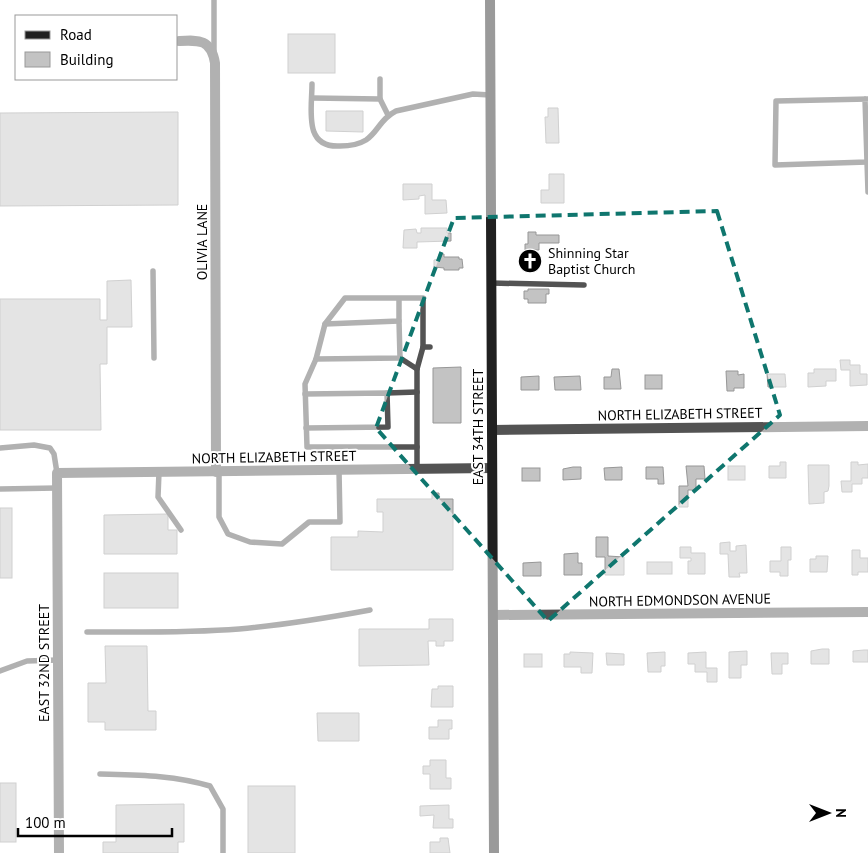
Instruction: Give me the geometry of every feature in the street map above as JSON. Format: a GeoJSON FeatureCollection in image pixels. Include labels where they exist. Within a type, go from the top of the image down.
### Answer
{"type":"FeatureCollection","features":[{"type":"Feature","properties":{"kind":"main road","name":"EAST 34TH STREET"},"geometry":{"type":"LineString","coordinates":[[490,0],[494,853]]}},
{"type":"Feature","properties":{"kind":"street"},"geometry":{"type":"LineString","coordinates":[[179,40],[201,41],[207,45],[214,55]]}},
{"type":"Feature","properties":{"kind":"street","name":"OLIVIA LANE"},"geometry":{"type":"LineString","coordinates":[[214,55],[218,472]]}},
{"type":"Feature","properties":{"kind":"street","name":"NORTH ELIZABETH STREET"},"geometry":{"type":"LineString","coordinates":[[492,430],[868,426]]}},
{"type":"Feature","properties":{"kind":"street","name":"NORTH ELIZABETH STREET"},"geometry":{"type":"LineString","coordinates":[[57,473],[492,468]]}},
{"type":"Feature","properties":{"kind":"street","name":"EAST 32ND STREET"},"geometry":{"type":"LineString","coordinates":[[57,473],[59,853]]}},
{"type":"Feature","properties":{"kind":"street","name":"NORTH EDMONDSON AVENUE"},"geometry":{"type":"LineString","coordinates":[[493,615],[868,612]]}},
{"type":"Feature","properties":{"kind":"lane"},"geometry":{"type":"LineString","coordinates":[[214,0],[214,55]]}},
{"type":"Feature","properties":{"kind":"lane"},"geometry":{"type":"LineString","coordinates":[[380,79],[380,99],[388,116]]}},
{"type":"Feature","properties":{"kind":"lane"},"geometry":{"type":"LineString","coordinates":[[312,84],[313,134],[319,143],[330,147],[352,146],[366,139],[388,116],[396,111],[473,94],[490,95]]}},
{"type":"Feature","properties":{"kind":"lane"},"geometry":{"type":"LineString","coordinates":[[312,98],[380,99]]}},
{"type":"Feature","properties":{"kind":"lane"},"geometry":{"type":"LineString","coordinates":[[867,162],[775,165],[776,101],[867,99],[868,192]]}},
{"type":"Feature","properties":{"kind":"lane"},"geometry":{"type":"LineString","coordinates":[[153,271],[154,358]]}},
{"type":"Feature","properties":{"kind":"lane"},"geometry":{"type":"LineString","coordinates":[[491,283],[584,285]]}},
{"type":"Feature","properties":{"kind":"lane"},"geometry":{"type":"LineString","coordinates":[[417,447],[307,447],[305,384],[316,359],[325,324],[345,298],[422,298],[423,348],[417,369],[417,392],[417,447],[417,469]]}},
{"type":"Feature","properties":{"kind":"lane"},"geometry":{"type":"LineString","coordinates":[[399,298],[400,358]]}},
{"type":"Feature","properties":{"kind":"lane"},"geometry":{"type":"LineString","coordinates":[[325,324],[399,321]]}},
{"type":"Feature","properties":{"kind":"lane"},"geometry":{"type":"LineString","coordinates":[[423,348],[430,347]]}},
{"type":"Feature","properties":{"kind":"lane"},"geometry":{"type":"LineString","coordinates":[[316,359],[400,358],[417,369]]}},
{"type":"Feature","properties":{"kind":"lane"},"geometry":{"type":"LineString","coordinates":[[305,394],[417,392]]}},
{"type":"Feature","properties":{"kind":"lane"},"geometry":{"type":"LineString","coordinates":[[306,428],[388,427],[387,393]]}},
{"type":"Feature","properties":{"kind":"lane"},"geometry":{"type":"LineString","coordinates":[[0,448],[34,445],[50,448],[54,454],[57,473]]}},
{"type":"Feature","properties":{"kind":"lane"},"geometry":{"type":"LineString","coordinates":[[218,472],[220,517],[228,534],[250,542],[282,544],[309,522],[340,522],[339,470]]}},
{"type":"Feature","properties":{"kind":"lane"},"geometry":{"type":"LineString","coordinates":[[159,472],[158,498],[181,530]]}},
{"type":"Feature","properties":{"kind":"lane"},"geometry":{"type":"LineString","coordinates":[[0,489],[57,488]]}},
{"type":"Feature","properties":{"kind":"lane"},"geometry":{"type":"LineString","coordinates":[[87,632],[183,632],[238,629],[308,621],[370,610]]}},
{"type":"Feature","properties":{"kind":"lane"},"geometry":{"type":"LineString","coordinates":[[0,671],[27,661],[58,660]]}},
{"type":"Feature","properties":{"kind":"lane"},"geometry":{"type":"LineString","coordinates":[[100,774],[147,776],[192,781],[210,786],[223,809],[223,853]]}},
{"type":"Feature","properties":{"kind":"highlighted area"},"geometry":{"type":"Polygon","coordinates":[[[717,211],[780,415],[548,621],[376,428],[454,218],[717,211]]]}},
{"type":"Feature","properties":{"kind":"building"},"geometry":{"type":"Polygon","coordinates":[[[288,34],[335,34],[335,73],[288,73],[288,34]]]}},
{"type":"Feature","properties":{"kind":"building"},"geometry":{"type":"Polygon","coordinates":[[[548,108],[558,108],[559,143],[546,143],[545,117],[548,117],[548,108]]]}},
{"type":"Feature","properties":{"kind":"building"},"geometry":{"type":"Polygon","coordinates":[[[326,111],[363,111],[363,132],[326,131],[326,111]]]}},
{"type":"Feature","properties":{"kind":"building"},"geometry":{"type":"Polygon","coordinates":[[[178,112],[178,205],[0,206],[0,113],[178,112]]]}},
{"type":"Feature","properties":{"kind":"building"},"geometry":{"type":"Polygon","coordinates":[[[549,174],[564,174],[564,203],[541,203],[541,190],[549,190],[549,174]]]}},
{"type":"Feature","properties":{"kind":"building"},"geometry":{"type":"Polygon","coordinates":[[[403,184],[432,184],[432,200],[446,200],[447,213],[425,214],[425,195],[419,196],[419,199],[403,200],[403,184]]]}},
{"type":"Feature","properties":{"kind":"building"},"geometry":{"type":"Polygon","coordinates":[[[421,228],[447,228],[447,233],[451,233],[451,241],[417,242],[417,248],[403,248],[404,230],[416,229],[417,233],[421,233],[421,228]]]}},
{"type":"Feature","properties":{"kind":"building"},"geometry":{"type":"Polygon","coordinates":[[[528,232],[536,232],[536,235],[559,235],[559,243],[539,243],[539,250],[525,250],[525,244],[528,244],[528,232]]]}},
{"type":"Feature","properties":{"kind":"building"},"geometry":{"type":"Polygon","coordinates":[[[439,254],[444,254],[444,257],[459,257],[459,259],[462,259],[463,268],[459,268],[459,270],[444,270],[444,268],[434,267],[434,260],[439,259],[439,254]]]}},
{"type":"Feature","properties":{"kind":"building"},"geometry":{"type":"Polygon","coordinates":[[[131,280],[132,327],[107,327],[107,364],[100,364],[101,430],[0,430],[0,299],[100,299],[100,320],[107,320],[107,281],[131,280]]]}},
{"type":"Feature","properties":{"kind":"building"},"geometry":{"type":"Polygon","coordinates":[[[528,289],[549,289],[549,294],[546,294],[546,303],[528,303],[528,299],[524,299],[524,291],[528,291],[528,289]]]}},
{"type":"Feature","properties":{"kind":"building"},"geometry":{"type":"Polygon","coordinates":[[[840,360],[850,360],[850,365],[860,365],[860,374],[867,374],[867,385],[850,386],[850,370],[841,370],[840,360]]]}},
{"type":"Feature","properties":{"kind":"building"},"geometry":{"type":"Polygon","coordinates":[[[461,367],[461,423],[433,423],[433,368],[461,367]]]}},
{"type":"Feature","properties":{"kind":"building"},"geometry":{"type":"Polygon","coordinates":[[[612,369],[619,369],[621,389],[604,389],[604,377],[611,377],[612,369]]]}},
{"type":"Feature","properties":{"kind":"building"},"geometry":{"type":"Polygon","coordinates":[[[814,369],[836,369],[836,381],[826,381],[826,386],[808,387],[808,373],[814,373],[814,369]]]}},
{"type":"Feature","properties":{"kind":"building"},"geometry":{"type":"Polygon","coordinates":[[[726,371],[738,371],[738,375],[744,374],[744,388],[734,388],[734,391],[727,391],[726,371]]]}},
{"type":"Feature","properties":{"kind":"building"},"geometry":{"type":"Polygon","coordinates":[[[767,374],[785,374],[786,387],[768,387],[767,374]]]}},
{"type":"Feature","properties":{"kind":"building"},"geometry":{"type":"Polygon","coordinates":[[[645,375],[662,375],[662,389],[645,389],[645,375]]]}},
{"type":"Feature","properties":{"kind":"building"},"geometry":{"type":"Polygon","coordinates":[[[539,376],[539,390],[521,390],[521,377],[539,376]]]}},
{"type":"Feature","properties":{"kind":"building"},"geometry":{"type":"Polygon","coordinates":[[[580,376],[581,390],[555,390],[554,377],[580,376]]]}},
{"type":"Feature","properties":{"kind":"building"},"geometry":{"type":"Polygon","coordinates":[[[780,462],[786,462],[786,478],[769,478],[769,466],[780,466],[780,462]]]}},
{"type":"Feature","properties":{"kind":"building"},"geometry":{"type":"Polygon","coordinates":[[[851,462],[858,462],[858,465],[868,464],[868,478],[862,478],[862,484],[852,484],[852,492],[842,492],[841,481],[851,481],[851,462]]]}},
{"type":"Feature","properties":{"kind":"building"},"geometry":{"type":"Polygon","coordinates":[[[808,465],[829,465],[829,486],[828,491],[824,492],[824,503],[809,504],[808,465]]]}},
{"type":"Feature","properties":{"kind":"building"},"geometry":{"type":"Polygon","coordinates":[[[686,466],[704,466],[705,479],[696,479],[696,490],[688,490],[688,507],[679,507],[679,486],[688,486],[686,466]]]}},
{"type":"Feature","properties":{"kind":"building"},"geometry":{"type":"Polygon","coordinates":[[[728,466],[745,466],[745,480],[728,480],[728,466]]]}},
{"type":"Feature","properties":{"kind":"building"},"geometry":{"type":"Polygon","coordinates":[[[581,467],[581,479],[563,480],[563,469],[581,467]]]}},
{"type":"Feature","properties":{"kind":"building"},"geometry":{"type":"Polygon","coordinates":[[[622,467],[622,480],[605,480],[604,468],[622,467]]]}},
{"type":"Feature","properties":{"kind":"building"},"geometry":{"type":"Polygon","coordinates":[[[646,467],[663,467],[664,484],[658,484],[658,479],[646,479],[646,467]]]}},
{"type":"Feature","properties":{"kind":"building"},"geometry":{"type":"Polygon","coordinates":[[[522,468],[540,468],[540,481],[522,481],[522,468]]]}},
{"type":"Feature","properties":{"kind":"building"},"geometry":{"type":"Polygon","coordinates":[[[432,493],[439,493],[439,499],[453,499],[453,570],[331,570],[331,537],[358,537],[358,531],[383,532],[383,512],[377,512],[377,499],[432,499],[432,493]]]}},
{"type":"Feature","properties":{"kind":"building"},"geometry":{"type":"Polygon","coordinates":[[[0,508],[12,508],[12,578],[0,578],[0,508]]]}},
{"type":"Feature","properties":{"kind":"building"},"geometry":{"type":"Polygon","coordinates":[[[168,514],[168,530],[177,530],[177,554],[104,554],[104,515],[168,514]]]}},
{"type":"Feature","properties":{"kind":"building"},"geometry":{"type":"Polygon","coordinates":[[[596,537],[608,537],[608,556],[624,557],[624,575],[605,575],[605,557],[596,557],[596,537]]]}},
{"type":"Feature","properties":{"kind":"building"},"geometry":{"type":"Polygon","coordinates":[[[730,542],[730,551],[736,551],[736,546],[746,545],[747,573],[739,573],[740,577],[729,577],[728,554],[720,554],[720,543],[730,542]]]}},
{"type":"Feature","properties":{"kind":"building"},"geometry":{"type":"Polygon","coordinates":[[[680,547],[691,547],[691,553],[705,553],[705,574],[688,574],[688,561],[691,561],[691,558],[680,558],[680,547]]]}},
{"type":"Feature","properties":{"kind":"building"},"geometry":{"type":"Polygon","coordinates":[[[781,547],[791,547],[791,560],[788,560],[788,576],[780,576],[780,572],[770,572],[770,561],[781,561],[781,547]]]}},
{"type":"Feature","properties":{"kind":"building"},"geometry":{"type":"Polygon","coordinates":[[[852,550],[860,550],[860,558],[868,558],[868,572],[858,572],[858,575],[852,575],[852,550]]]}},
{"type":"Feature","properties":{"kind":"building"},"geometry":{"type":"Polygon","coordinates":[[[578,553],[578,563],[582,563],[582,575],[564,575],[564,554],[578,553]]]}},
{"type":"Feature","properties":{"kind":"building"},"geometry":{"type":"Polygon","coordinates":[[[816,556],[828,556],[827,572],[810,572],[810,559],[816,559],[816,556]]]}},
{"type":"Feature","properties":{"kind":"building"},"geometry":{"type":"Polygon","coordinates":[[[541,562],[541,576],[523,576],[523,563],[541,562]]]}},
{"type":"Feature","properties":{"kind":"building"},"geometry":{"type":"Polygon","coordinates":[[[647,562],[672,562],[672,574],[647,574],[647,562]]]}},
{"type":"Feature","properties":{"kind":"building"},"geometry":{"type":"Polygon","coordinates":[[[104,573],[178,573],[178,608],[104,608],[104,573]]]}},
{"type":"Feature","properties":{"kind":"building"},"geometry":{"type":"Polygon","coordinates":[[[429,619],[453,619],[453,641],[444,641],[444,646],[436,646],[436,641],[428,641],[429,665],[359,666],[359,629],[429,629],[429,619]]]}},
{"type":"Feature","properties":{"kind":"building"},"geometry":{"type":"Polygon","coordinates":[[[105,646],[147,646],[148,711],[156,711],[156,730],[105,730],[105,722],[88,722],[88,683],[106,683],[105,646]]]}},
{"type":"Feature","properties":{"kind":"building"},"geometry":{"type":"Polygon","coordinates":[[[829,649],[829,664],[811,664],[811,651],[829,649]]]}},
{"type":"Feature","properties":{"kind":"building"},"geometry":{"type":"Polygon","coordinates":[[[868,650],[868,662],[853,662],[853,651],[868,650]]]}},
{"type":"Feature","properties":{"kind":"building"},"geometry":{"type":"Polygon","coordinates":[[[747,651],[747,665],[741,665],[741,678],[729,678],[729,652],[747,651]]]}},
{"type":"Feature","properties":{"kind":"building"},"geometry":{"type":"Polygon","coordinates":[[[570,652],[593,653],[592,673],[581,673],[581,667],[564,667],[564,654],[570,654],[570,652]]]}},
{"type":"Feature","properties":{"kind":"building"},"geometry":{"type":"Polygon","coordinates":[[[665,652],[665,666],[661,666],[661,672],[648,672],[647,653],[665,652]]]}},
{"type":"Feature","properties":{"kind":"building"},"geometry":{"type":"Polygon","coordinates":[[[706,652],[706,668],[717,668],[717,682],[707,682],[707,672],[695,672],[695,664],[688,664],[688,653],[706,652]]]}},
{"type":"Feature","properties":{"kind":"building"},"geometry":{"type":"Polygon","coordinates":[[[606,653],[624,654],[624,665],[607,665],[606,653]]]}},
{"type":"Feature","properties":{"kind":"building"},"geometry":{"type":"Polygon","coordinates":[[[771,653],[788,653],[788,664],[782,664],[782,674],[772,674],[771,653]]]}},
{"type":"Feature","properties":{"kind":"building"},"geometry":{"type":"Polygon","coordinates":[[[524,654],[542,654],[542,667],[524,667],[524,654]]]}},
{"type":"Feature","properties":{"kind":"building"},"geometry":{"type":"Polygon","coordinates":[[[438,686],[453,686],[453,707],[431,707],[432,689],[438,689],[438,686]]]}},
{"type":"Feature","properties":{"kind":"building"},"geometry":{"type":"Polygon","coordinates":[[[317,713],[359,713],[359,741],[318,741],[317,713]]]}},
{"type":"Feature","properties":{"kind":"building"},"geometry":{"type":"Polygon","coordinates":[[[438,720],[452,720],[452,729],[449,729],[449,739],[429,739],[429,727],[438,727],[438,720]]]}},
{"type":"Feature","properties":{"kind":"building"},"geometry":{"type":"Polygon","coordinates":[[[430,760],[446,760],[446,778],[451,778],[451,789],[430,789],[430,774],[423,774],[423,766],[430,766],[430,760]]]}},
{"type":"Feature","properties":{"kind":"building"},"geometry":{"type":"Polygon","coordinates":[[[0,783],[16,783],[16,842],[0,842],[0,783]]]}},
{"type":"Feature","properties":{"kind":"building"},"geometry":{"type":"Polygon","coordinates":[[[248,786],[295,786],[295,853],[248,853],[248,786]]]}},
{"type":"Feature","properties":{"kind":"building"},"geometry":{"type":"Polygon","coordinates":[[[184,804],[184,842],[178,842],[178,853],[103,853],[103,842],[116,842],[116,805],[184,804]]]}},
{"type":"Feature","properties":{"kind":"building"},"geometry":{"type":"Polygon","coordinates":[[[449,805],[449,819],[453,819],[453,828],[433,828],[434,815],[420,816],[420,806],[449,805]]]}},
{"type":"Feature","properties":{"kind":"building"},"geometry":{"type":"Polygon","coordinates":[[[440,838],[448,838],[450,853],[430,853],[430,842],[440,842],[440,838]]]}},
{"type":"Feature","properties":{"kind":"place","name":"Shinning Star Baptist Church"},"geometry":{"type":"Point","coordinates":[530,261]}}]}
